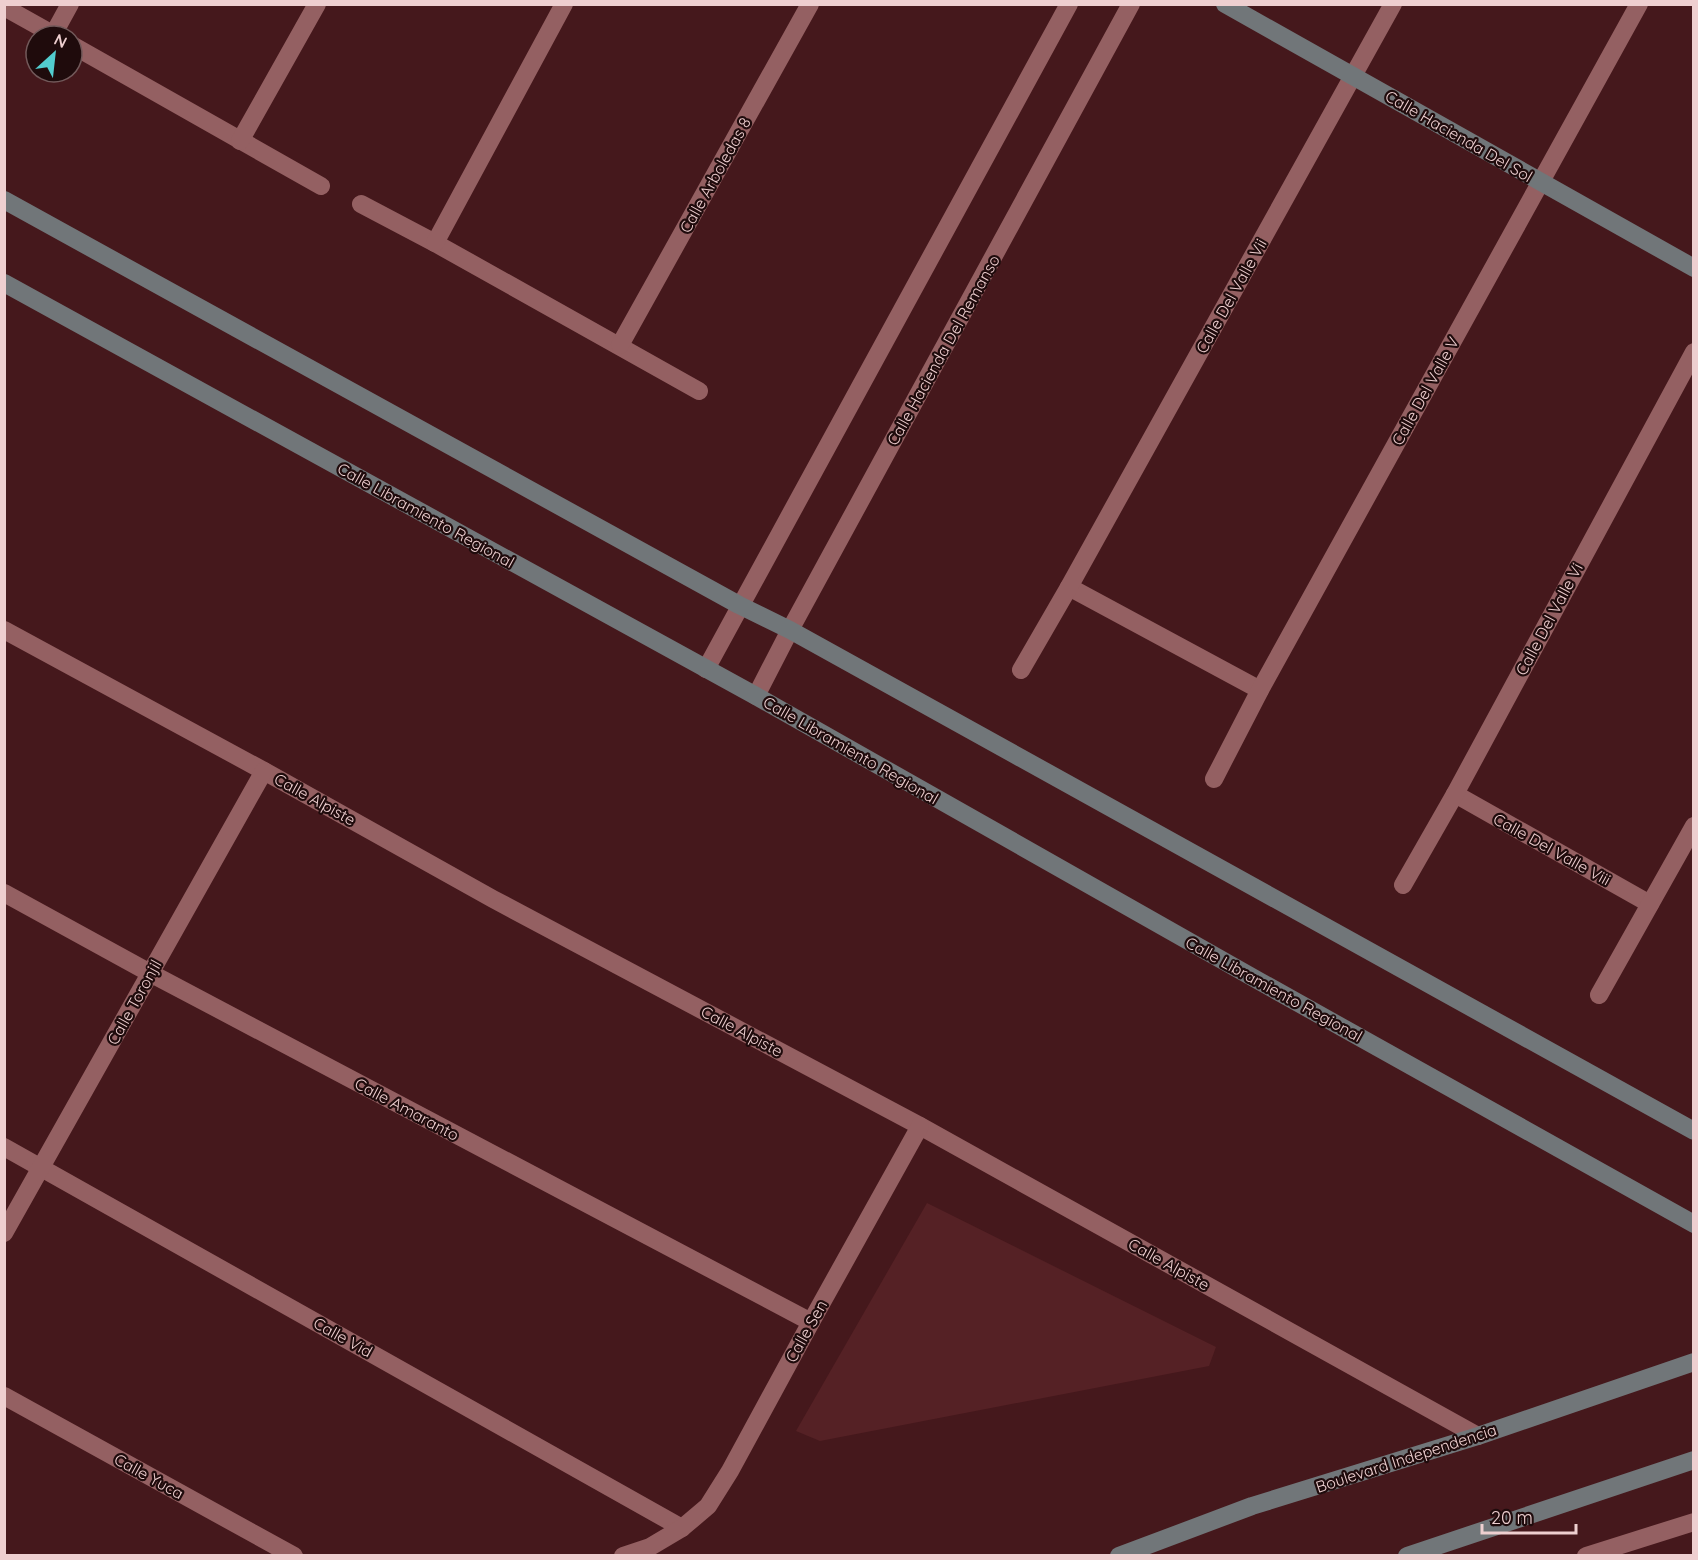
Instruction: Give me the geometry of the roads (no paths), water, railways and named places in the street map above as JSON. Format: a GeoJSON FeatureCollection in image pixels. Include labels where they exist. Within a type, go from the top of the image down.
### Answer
{"type":"FeatureCollection","features":[{"type":"Feature","properties":{"kind":"street"},"geometry":{"type":"LineString","coordinates":[[60,24],[70,4]]}},
{"type":"Feature","properties":{"kind":"street"},"geometry":{"type":"LineString","coordinates":[[240,141],[317,4]]}},
{"type":"Feature","properties":{"kind":"street"},"geometry":{"type":"LineString","coordinates":[[435,243],[564,4]]}},
{"type":"Feature","properties":{"kind":"street","name":"Calle Arboledas 8"},"geometry":{"type":"LineString","coordinates":[[620,345],[810,4]]}},
{"type":"Feature","properties":{"kind":"street"},"geometry":{"type":"LineString","coordinates":[[706,669],[1069,4]]}},
{"type":"Feature","properties":{"kind":"street","name":"Calle Hacienda Del Remanso"},"geometry":{"type":"LineString","coordinates":[[756,696],[789,630],[1131,4]]}},
{"type":"Feature","properties":{"kind":"street","name":"Calle Hacienda Del Sol"},"geometry":{"type":"LineString","coordinates":[[1225,4],[1694,268]]}},
{"type":"Feature","properties":{"kind":"street","name":"Calle Del Valle Vii"},"geometry":{"type":"LineString","coordinates":[[1021,670],[1393,4]]}},
{"type":"Feature","properties":{"kind":"street","name":"Calle Del Valle V"},"geometry":{"type":"LineString","coordinates":[[1214,779],[1260,690],[1639,4]]}},
{"type":"Feature","properties":{"kind":"street"},"geometry":{"type":"LineString","coordinates":[[4,7],[35,24]]}},
{"type":"Feature","properties":{"kind":"street"},"geometry":{"type":"LineString","coordinates":[[84,52],[321,186]]}},
{"type":"Feature","properties":{"kind":"street"},"geometry":{"type":"LineString","coordinates":[[4,200],[739,605],[789,630],[1694,1131]]}},
{"type":"Feature","properties":{"kind":"street"},"geometry":{"type":"LineString","coordinates":[[361,204],[620,345],[699,391]]}},
{"type":"Feature","properties":{"kind":"street","name":"Calle Libramiento Regional"},"geometry":{"type":"LineString","coordinates":[[4,283],[756,696],[1269,987],[1694,1224]]}},
{"type":"Feature","properties":{"kind":"street","name":"Calle Del Valle Vi"},"geometry":{"type":"LineString","coordinates":[[1403,885],[1455,794],[1694,352]]}},
{"type":"Feature","properties":{"kind":"street"},"geometry":{"type":"LineString","coordinates":[[1069,587],[1260,690]]}},
{"type":"Feature","properties":{"kind":"street","name":"Calle Alpiste"},"geometry":{"type":"LineString","coordinates":[[4,630],[493,899],[920,1126],[1478,1436]]}},
{"type":"Feature","properties":{"kind":"street","name":"Calle Toronjil"},"geometry":{"type":"LineString","coordinates":[[4,1233],[264,771]]}},
{"type":"Feature","properties":{"kind":"street","name":"Calle Del Valle Viii"},"geometry":{"type":"LineString","coordinates":[[1455,794],[1650,904]]}},
{"type":"Feature","properties":{"kind":"street"},"geometry":{"type":"LineString","coordinates":[[1599,995],[1694,826]]}},
{"type":"Feature","properties":{"kind":"street","name":"Calle Amaranto"},"geometry":{"type":"LineString","coordinates":[[4,893],[150,973],[811,1322]]}},
{"type":"Feature","properties":{"kind":"street","name":"Calle Sen"},"geometry":{"type":"LineString","coordinates":[[623,1556],[650,1547],[682,1528],[708,1506],[730,1471],[920,1126]]}},
{"type":"Feature","properties":{"kind":"street","name":"Calle Vid"},"geometry":{"type":"LineString","coordinates":[[4,1147],[682,1528]]}},
{"type":"Feature","properties":{"kind":"street","name":"Boulevard Independencia"},"geometry":{"type":"LineString","coordinates":[[1119,1556],[1252,1506],[1478,1436],[1694,1362]]}},
{"type":"Feature","properties":{"kind":"street","name":"Calle Yuca"},"geometry":{"type":"LineString","coordinates":[[4,1396],[294,1556]]}},
{"type":"Feature","properties":{"kind":"street"},"geometry":{"type":"LineString","coordinates":[[1407,1556],[1694,1460]]}},
{"type":"Feature","properties":{"kind":"street"},"geometry":{"type":"LineString","coordinates":[[1586,1556],[1694,1522]]}}]}
